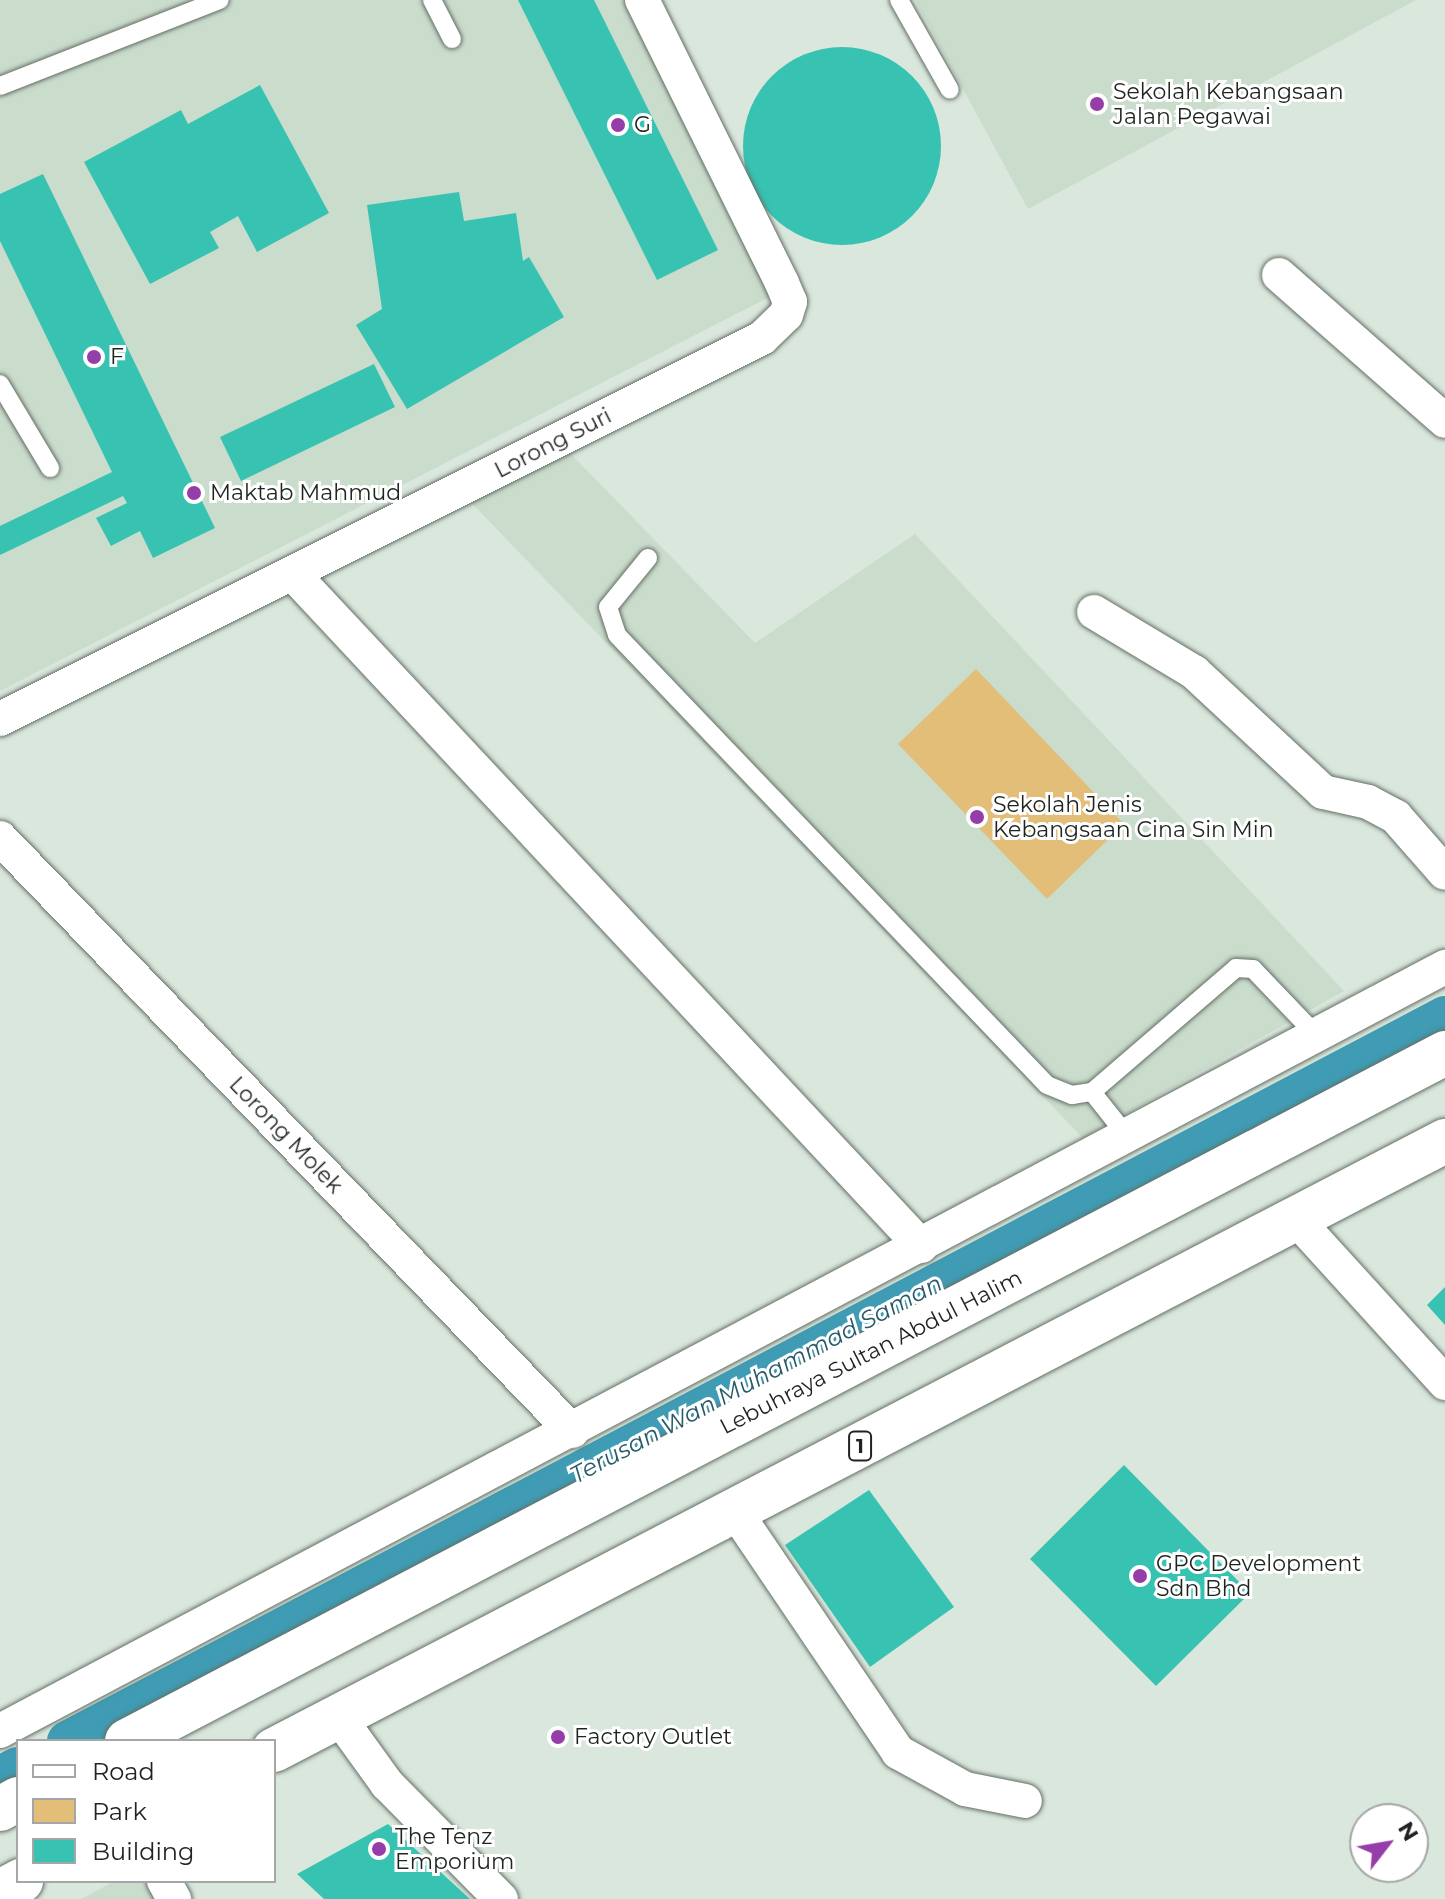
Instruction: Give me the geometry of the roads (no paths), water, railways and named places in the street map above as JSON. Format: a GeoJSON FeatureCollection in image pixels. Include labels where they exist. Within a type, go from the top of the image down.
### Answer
{"type":"FeatureCollection","features":[{"type":"Feature","properties":{"kind":"main road","name":"Lebuhraya Sultan Abdul Halim"},"geometry":{"type":"LineString","coordinates":[[131,1739],[1445,1053]]}},
{"type":"Feature","properties":{"kind":"main road","name":"1"},"geometry":{"type":"LineString","coordinates":[[276,1749],[1445,1141]]}},
{"type":"Feature","properties":{"kind":"street","name":"Lorong Suri"},"geometry":{"type":"LineString","coordinates":[[0,719],[762,338],[786,315],[786,292],[642,0]]}},
{"type":"Feature","properties":{"kind":"street"},"geometry":{"type":"LineString","coordinates":[[1279,275],[1445,421]]}},
{"type":"Feature","properties":{"kind":"street"},"geometry":{"type":"LineString","coordinates":[[293,574],[921,1246]]}},
{"type":"Feature","properties":{"kind":"street"},"geometry":{"type":"LineString","coordinates":[[1094,612],[1194,672],[1323,792],[1368,802],[1396,817],[1445,873]]}},
{"type":"Feature","properties":{"kind":"street","name":"Lorong Molek"},"geometry":{"type":"LineString","coordinates":[[0,838],[572,1431]]}},
{"type":"Feature","properties":{"kind":"street"},"geometry":{"type":"LineString","coordinates":[[0,1731],[1445,967]]}},
{"type":"Feature","properties":{"kind":"street"},"geometry":{"type":"LineString","coordinates":[[1296,1219],[1445,1383]]}},
{"type":"Feature","properties":{"kind":"street"},"geometry":{"type":"LineString","coordinates":[[735,1511],[898,1752],[965,1789],[1025,1801]]}},
{"type":"Feature","properties":{"kind":"street"},"geometry":{"type":"LineString","coordinates":[[338,1716],[387,1784],[501,1899]]}},
{"type":"Feature","properties":{"kind":"lane"},"geometry":{"type":"LineString","coordinates":[[0,86],[220,0]]}},
{"type":"Feature","properties":{"kind":"lane"},"geometry":{"type":"LineString","coordinates":[[432,0],[452,39]]}},
{"type":"Feature","properties":{"kind":"lane"},"geometry":{"type":"LineString","coordinates":[[899,0],[950,90]]}},
{"type":"Feature","properties":{"kind":"lane"},"geometry":{"type":"LineString","coordinates":[[0,384],[50,468]]}},
{"type":"Feature","properties":{"kind":"lane"},"geometry":{"type":"LineString","coordinates":[[648,558],[608,607],[617,635],[1047,1085],[1072,1095],[1092,1092],[1236,968],[1253,969],[1316,1035]]}},
{"type":"Feature","properties":{"kind":"lane"},"geometry":{"type":"LineString","coordinates":[[1092,1092],[1127,1136]]}},
{"type":"Feature","properties":{"kind":"waterway","name":"Terusan Wan Muhammad Saman"},"geometry":{"type":"LineString","coordinates":[[71,1739],[1445,1016]]}},
{"type":"Feature","properties":{"kind":"waterway","name":"Terusan Wan Muhammad Saman"},"geometry":{"type":"LineString","coordinates":[[0,1776],[16,1768]]}},
{"type":"Feature","properties":{"kind":"place","name":"Sekolah Kebangsaan Jalan Pegawai"},"geometry":{"type":"Point","coordinates":[1097,104]}},
{"type":"Feature","properties":{"kind":"place","name":"G"},"geometry":{"type":"Point","coordinates":[618,125]}},
{"type":"Feature","properties":{"kind":"place","name":"F"},"geometry":{"type":"Point","coordinates":[94,357]}},
{"type":"Feature","properties":{"kind":"place","name":"Maktab Mahmud"},"geometry":{"type":"Point","coordinates":[194,493]}},
{"type":"Feature","properties":{"kind":"place","name":"Sekolah Jenis Kebangsaan Cina Sin Min"},"geometry":{"type":"Point","coordinates":[977,817]}},
{"type":"Feature","properties":{"kind":"place","name":"GPC Development Sdn Bhd"},"geometry":{"type":"Point","coordinates":[1140,1576]}},
{"type":"Feature","properties":{"kind":"place","name":"Factory Outlet"},"geometry":{"type":"Point","coordinates":[558,1737]}},
{"type":"Feature","properties":{"kind":"place","name":"The Tenz Emporium"},"geometry":{"type":"Point","coordinates":[379,1849]}}]}
